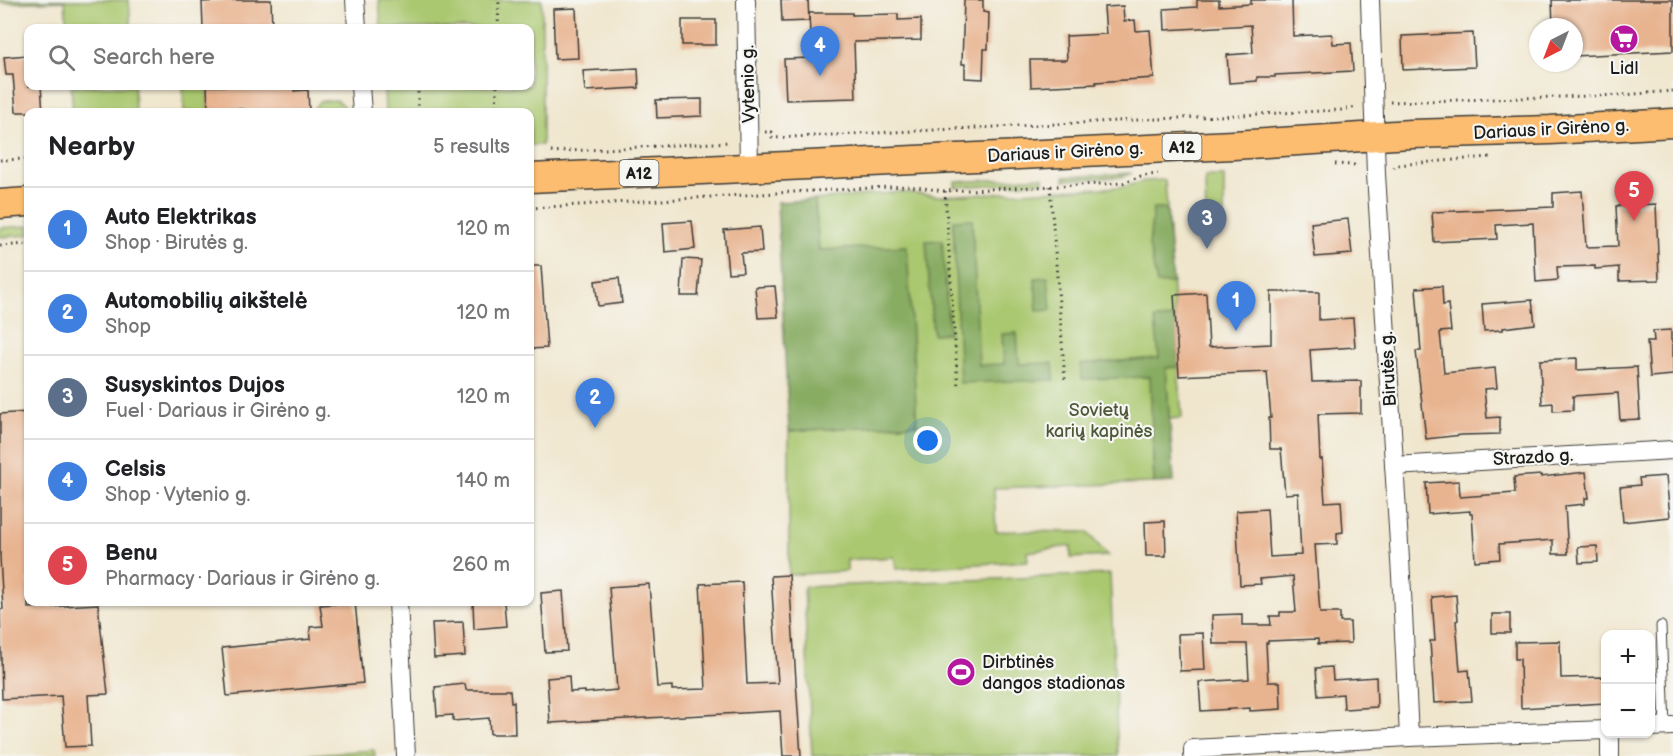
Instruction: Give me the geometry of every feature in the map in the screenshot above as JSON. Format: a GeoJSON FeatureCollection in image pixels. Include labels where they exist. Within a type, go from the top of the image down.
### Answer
{"type":"FeatureCollection","features":[{"type":"Feature","properties":{"kind":"highway","name":"Dariaus ir Girėno g."},"geometry":{"type":"LineString","coordinates":[[534,178],[1673,123]]}},
{"type":"Feature","properties":{"kind":"highway"},"geometry":{"type":"LineString","coordinates":[[0,204],[24,202]]}},
{"type":"Feature","properties":{"kind":"street"},"geometry":{"type":"LineString","coordinates":[[355,0],[357,24]]}},
{"type":"Feature","properties":{"kind":"street","name":"Vytenio g."},"geometry":{"type":"LineString","coordinates":[[746,0],[749,167]]}},
{"type":"Feature","properties":{"kind":"street","name":"Birutės g."},"geometry":{"type":"LineString","coordinates":[[1370,0],[1376,174],[1402,592],[1408,737]]}},
{"type":"Feature","properties":{"kind":"street"},"geometry":{"type":"LineString","coordinates":[[360,90],[362,108]]}},
{"type":"Feature","properties":{"kind":"street","name":"Strazdo g."},"geometry":{"type":"LineString","coordinates":[[1394,466],[1673,450]]}},
{"type":"Feature","properties":{"kind":"street"},"geometry":{"type":"LineString","coordinates":[[398,606],[406,756]]}},
{"type":"Feature","properties":{"kind":"street"},"geometry":{"type":"LineString","coordinates":[[1193,752],[1408,737],[1601,730]]}},
{"type":"Feature","properties":{"kind":"street"},"geometry":{"type":"LineString","coordinates":[[1610,738],[1610,756]]}},
{"type":"Feature","properties":{"kind":"lane"},"geometry":{"type":"LineString","coordinates":[[1661,626],[1663,727]]}},
{"type":"Feature","properties":{"kind":"path"},"geometry":{"type":"LineString","coordinates":[[498,24],[499,0]]}},
{"type":"Feature","properties":{"kind":"path"},"geometry":{"type":"LineString","coordinates":[[418,90],[418,108]]}},
{"type":"Feature","properties":{"kind":"path"},"geometry":{"type":"LineString","coordinates":[[496,90],[496,108]]}},
{"type":"Feature","properties":{"kind":"path"},"geometry":{"type":"LineString","coordinates":[[541,152],[734,141],[734,134],[748,133],[772,132],[772,138],[1341,110],[1374,102],[1623,95],[1673,91]]}},
{"type":"Feature","properties":{"kind":"path"},"geometry":{"type":"LineString","coordinates":[[1333,164],[1354,165],[1362,174],[1391,174],[1396,165],[1495,157]]}},
{"type":"Feature","properties":{"kind":"path"},"geometry":{"type":"LineString","coordinates":[[0,160],[24,159]]}},
{"type":"Feature","properties":{"kind":"path"},"geometry":{"type":"LineString","coordinates":[[534,208],[908,186],[945,191],[1123,183],[1142,176],[1163,173]]}},
{"type":"Feature","properties":{"kind":"path"},"geometry":{"type":"LineString","coordinates":[[1050,186],[1065,380]]}},
{"type":"Feature","properties":{"kind":"path"},"geometry":{"type":"LineString","coordinates":[[945,191],[958,388]]}},
{"type":"Feature","properties":{"kind":"path"},"geometry":{"type":"LineString","coordinates":[[0,246],[24,244]]}},
{"type":"Feature","properties":{"kind":"green space"},"geometry":{"type":"Polygon","coordinates":[[[0,0],[129,0],[131,24],[67,24],[65,1],[0,3],[0,0]]]}},
{"type":"Feature","properties":{"kind":"green space"},"geometry":{"type":"Polygon","coordinates":[[[379,0],[542,0],[542,145],[534,145],[534,108],[385,108],[384,90],[534,90],[534,24],[381,24],[379,0]]]}},
{"type":"Feature","properties":{"kind":"green space"},"geometry":{"type":"Polygon","coordinates":[[[71,90],[134,90],[135,108],[73,108],[71,90]]]}},
{"type":"Feature","properties":{"kind":"green space"},"geometry":{"type":"Polygon","coordinates":[[[183,90],[207,90],[208,108],[184,108],[183,90]]]}},
{"type":"Feature","properties":{"kind":"green space"},"geometry":{"type":"Polygon","coordinates":[[[337,100],[344,108],[314,108],[320,101],[337,100]]]}},
{"type":"Feature","properties":{"kind":"green space"},"geometry":{"type":"Polygon","coordinates":[[[1132,173],[1123,177],[1064,180],[1064,177],[1132,173]]]}},
{"type":"Feature","properties":{"kind":"green space"},"geometry":{"type":"Polygon","coordinates":[[[1043,177],[1043,182],[955,187],[955,182],[1043,177]]]}},
{"type":"Feature","properties":{"kind":"green space"},"geometry":{"type":"Polygon","coordinates":[[[1205,177],[1224,177],[1224,222],[1214,232],[1210,231],[1206,224],[1205,177]]]}},
{"type":"Feature","properties":{"kind":"green space","name":"Sovietų karių kapinės"},"geometry":{"type":"Polygon","coordinates":[[[1165,180],[1182,418],[1152,420],[1154,483],[994,488],[996,531],[1087,532],[1108,556],[1071,558],[1071,546],[1027,552],[1028,561],[896,569],[894,557],[847,560],[847,571],[789,575],[789,431],[916,424],[819,250],[815,200],[900,192],[938,196],[1123,187],[1144,181],[1165,180]]]}},
{"type":"Feature","properties":{"kind":"green space"},"geometry":{"type":"Polygon","coordinates":[[[815,200],[819,250],[907,246],[917,424],[789,431],[777,202],[815,200]]]}},
{"type":"Feature","properties":{"kind":"green space"},"geometry":{"type":"Polygon","coordinates":[[[1153,209],[1167,209],[1173,283],[1157,284],[1149,245],[1153,209]]]}},
{"type":"Feature","properties":{"kind":"green space"},"geometry":{"type":"Polygon","coordinates":[[[972,219],[979,365],[1004,364],[1002,334],[1017,333],[1019,364],[1053,363],[1054,380],[960,383],[953,220],[972,219]]]}},
{"type":"Feature","properties":{"kind":"green space"},"geometry":{"type":"Polygon","coordinates":[[[24,226],[24,235],[0,237],[0,228],[24,226]]]}},
{"type":"Feature","properties":{"kind":"green space"},"geometry":{"type":"Polygon","coordinates":[[[942,240],[949,333],[933,334],[926,241],[942,240]]]}},
{"type":"Feature","properties":{"kind":"green space"},"geometry":{"type":"Polygon","coordinates":[[[1048,277],[1051,310],[1037,311],[1035,278],[1048,277]]]}},
{"type":"Feature","properties":{"kind":"green space"},"geometry":{"type":"Polygon","coordinates":[[[1176,318],[1178,367],[1166,368],[1174,482],[1154,483],[1150,377],[1082,379],[1080,364],[1159,358],[1155,319],[1176,318]]]}},
{"type":"Feature","properties":{"kind":"green space","name":"Dirbtinės dangos stadionas"},"geometry":{"type":"Polygon","coordinates":[[[1110,574],[1118,756],[812,756],[804,587],[1110,574]]]}},
{"type":"Feature","properties":{"kind":"green space"},"geometry":{"type":"Polygon","coordinates":[[[374,750],[375,756],[284,756],[374,750]]]}},
{"type":"Feature","properties":{"kind":"building"},"geometry":{"type":"Polygon","coordinates":[[[271,0],[272,24],[203,24],[202,2],[271,0]]]}},
{"type":"Feature","properties":{"kind":"building"},"geometry":{"type":"Polygon","coordinates":[[[781,0],[808,0],[809,21],[782,22],[781,0]]]}},
{"type":"Feature","properties":{"kind":"building"},"geometry":{"type":"Polygon","coordinates":[[[964,0],[983,0],[983,12],[989,13],[988,49],[984,49],[983,79],[965,78],[965,64],[962,64],[964,0]]]}},
{"type":"Feature","properties":{"kind":"building"},"geometry":{"type":"Polygon","coordinates":[[[1197,0],[1219,0],[1219,6],[1251,4],[1251,0],[1292,0],[1293,36],[1332,34],[1333,44],[1351,43],[1353,71],[1275,75],[1275,77],[1257,77],[1257,81],[1229,83],[1227,55],[1253,53],[1251,25],[1165,30],[1164,9],[1197,7],[1197,0]]]}},
{"type":"Feature","properties":{"kind":"building","name":"Lidl"},"geometry":{"type":"Polygon","coordinates":[[[1552,0],[1673,0],[1673,51],[1583,56],[1583,18],[1553,18],[1552,0]]]}},
{"type":"Feature","properties":{"kind":"building"},"geometry":{"type":"Polygon","coordinates":[[[1123,6],[1124,21],[1135,20],[1136,31],[1150,30],[1154,78],[1031,87],[1030,60],[1067,60],[1066,36],[1106,34],[1104,7],[1123,6]]]}},
{"type":"Feature","properties":{"kind":"building"},"geometry":{"type":"Polygon","coordinates":[[[576,8],[578,58],[555,59],[553,9],[576,8]]]}},
{"type":"Feature","properties":{"kind":"building"},"geometry":{"type":"Polygon","coordinates":[[[809,13],[898,14],[898,20],[921,19],[921,40],[854,42],[856,98],[786,100],[784,59],[811,58],[809,13]]]}},
{"type":"Feature","properties":{"kind":"building"},"geometry":{"type":"Polygon","coordinates":[[[682,20],[716,20],[716,45],[682,45],[682,20]]]}},
{"type":"Feature","properties":{"kind":"building"},"geometry":{"type":"Polygon","coordinates":[[[1473,33],[1475,67],[1403,70],[1402,36],[1473,33]]]}},
{"type":"Feature","properties":{"kind":"building"},"geometry":{"type":"Polygon","coordinates":[[[24,55],[24,90],[41,90],[43,108],[24,108],[24,112],[16,112],[13,75],[6,75],[4,57],[24,55]]]}},
{"type":"Feature","properties":{"kind":"building"},"geometry":{"type":"Polygon","coordinates":[[[638,68],[639,88],[585,91],[583,71],[638,68]]]}},
{"type":"Feature","properties":{"kind":"building"},"geometry":{"type":"Polygon","coordinates":[[[207,90],[308,90],[309,108],[208,108],[207,90]]]}},
{"type":"Feature","properties":{"kind":"building"},"geometry":{"type":"Polygon","coordinates":[[[702,99],[702,116],[657,118],[656,100],[702,99]]]}},
{"type":"Feature","properties":{"kind":"building"},"geometry":{"type":"Polygon","coordinates":[[[1582,191],[1586,247],[1618,246],[1616,206],[1656,204],[1659,280],[1619,281],[1619,267],[1595,269],[1595,266],[1557,267],[1558,280],[1536,282],[1533,223],[1496,225],[1497,239],[1434,242],[1432,212],[1553,207],[1553,193],[1582,191]]]}},
{"type":"Feature","properties":{"kind":"building"},"geometry":{"type":"Polygon","coordinates":[[[1348,219],[1352,254],[1315,257],[1311,223],[1348,219]]]}},
{"type":"Feature","properties":{"kind":"building"},"geometry":{"type":"Polygon","coordinates":[[[692,221],[695,249],[665,252],[663,223],[692,221]]]}},
{"type":"Feature","properties":{"kind":"building"},"geometry":{"type":"Polygon","coordinates":[[[760,227],[762,252],[741,253],[743,272],[728,273],[724,230],[760,227]]]}},
{"type":"Feature","properties":{"kind":"building"},"geometry":{"type":"Polygon","coordinates":[[[683,259],[701,260],[698,296],[681,296],[683,259]]]}},
{"type":"Feature","properties":{"kind":"building"},"geometry":{"type":"Polygon","coordinates":[[[534,266],[541,266],[547,348],[534,349],[534,266]]]}},
{"type":"Feature","properties":{"kind":"building"},"geometry":{"type":"Polygon","coordinates":[[[619,278],[622,303],[598,306],[595,281],[619,278]]]}},
{"type":"Feature","properties":{"kind":"building"},"geometry":{"type":"Polygon","coordinates":[[[775,286],[778,317],[758,318],[755,287],[775,286]]]}},
{"type":"Feature","properties":{"kind":"building"},"geometry":{"type":"Polygon","coordinates":[[[1442,286],[1443,305],[1448,304],[1451,331],[1440,332],[1444,373],[1495,368],[1497,388],[1484,389],[1487,418],[1500,417],[1500,434],[1426,439],[1416,351],[1421,351],[1416,288],[1442,286]]]}},
{"type":"Feature","properties":{"kind":"building"},"geometry":{"type":"Polygon","coordinates":[[[1271,292],[1319,292],[1319,320],[1353,318],[1355,347],[1310,350],[1312,382],[1361,381],[1361,413],[1318,414],[1325,502],[1341,501],[1343,532],[1337,533],[1337,544],[1315,545],[1320,613],[1340,613],[1340,622],[1350,622],[1351,643],[1318,644],[1318,639],[1268,641],[1266,643],[1268,682],[1280,682],[1281,709],[1201,711],[1199,682],[1249,679],[1247,644],[1213,644],[1212,615],[1242,614],[1242,625],[1271,625],[1270,616],[1280,616],[1280,612],[1296,612],[1293,576],[1260,579],[1261,584],[1240,585],[1236,511],[1267,509],[1270,557],[1301,555],[1298,493],[1285,494],[1281,449],[1270,449],[1269,418],[1271,418],[1267,372],[1179,376],[1174,295],[1206,293],[1209,347],[1271,344],[1271,292]]]}},
{"type":"Feature","properties":{"kind":"building"},"geometry":{"type":"Polygon","coordinates":[[[1532,300],[1535,324],[1484,331],[1482,304],[1532,300]]]}},
{"type":"Feature","properties":{"kind":"building"},"geometry":{"type":"Polygon","coordinates":[[[1671,330],[1673,375],[1650,377],[1647,341],[1654,341],[1653,331],[1671,330]]]}},
{"type":"Feature","properties":{"kind":"building"},"geometry":{"type":"Polygon","coordinates":[[[1577,358],[1577,370],[1637,367],[1640,419],[1620,420],[1618,393],[1573,396],[1573,410],[1553,411],[1553,403],[1542,404],[1540,360],[1577,358]]]}},
{"type":"Feature","properties":{"kind":"building"},"geometry":{"type":"Polygon","coordinates":[[[24,412],[24,606],[28,608],[98,606],[108,694],[88,695],[91,746],[65,747],[61,696],[2,699],[0,414],[24,412]]]}},
{"type":"Feature","properties":{"kind":"building"},"geometry":{"type":"Polygon","coordinates":[[[1586,472],[1589,498],[1585,498],[1585,504],[1565,506],[1568,554],[1553,554],[1553,540],[1499,544],[1500,559],[1475,561],[1470,511],[1428,514],[1426,483],[1459,481],[1460,497],[1515,493],[1514,477],[1541,475],[1541,477],[1586,472]]]}},
{"type":"Feature","properties":{"kind":"building"},"geometry":{"type":"Polygon","coordinates":[[[1666,476],[1670,517],[1623,522],[1620,487],[1640,485],[1639,478],[1666,476]]]}},
{"type":"Feature","properties":{"kind":"building"},"geometry":{"type":"Polygon","coordinates":[[[1165,521],[1166,556],[1146,556],[1145,522],[1165,521]]]}},
{"type":"Feature","properties":{"kind":"building"},"geometry":{"type":"Polygon","coordinates":[[[1597,546],[1598,562],[1579,563],[1578,547],[1597,546]]]}},
{"type":"Feature","properties":{"kind":"building"},"geometry":{"type":"Polygon","coordinates":[[[789,575],[801,756],[783,756],[780,711],[550,723],[547,678],[569,676],[570,692],[617,690],[609,587],[649,584],[657,687],[672,686],[672,690],[706,689],[700,584],[742,582],[747,684],[778,683],[771,576],[789,575]]]}},
{"type":"Feature","properties":{"kind":"building"},"geometry":{"type":"Polygon","coordinates":[[[563,591],[567,651],[545,652],[541,593],[563,591]]]}},
{"type":"Feature","properties":{"kind":"building"},"geometry":{"type":"Polygon","coordinates":[[[1456,595],[1460,671],[1469,670],[1472,701],[1434,703],[1430,641],[1435,641],[1432,597],[1456,595]]]}},
{"type":"Feature","properties":{"kind":"building"},"geometry":{"type":"Polygon","coordinates":[[[320,606],[355,606],[363,683],[227,696],[222,648],[311,639],[310,627],[323,626],[320,606]]]}},
{"type":"Feature","properties":{"kind":"building"},"geometry":{"type":"Polygon","coordinates":[[[473,606],[504,606],[506,626],[474,629],[473,606]]]}},
{"type":"Feature","properties":{"kind":"building"},"geometry":{"type":"Polygon","coordinates":[[[1492,614],[1510,614],[1510,633],[1492,633],[1492,614]]]}},
{"type":"Feature","properties":{"kind":"building"},"geometry":{"type":"Polygon","coordinates":[[[463,622],[465,656],[434,658],[432,623],[463,622]]]}},
{"type":"Feature","properties":{"kind":"building"},"geometry":{"type":"Polygon","coordinates":[[[1203,633],[1205,670],[1180,671],[1178,634],[1203,633]]]}},
{"type":"Feature","properties":{"kind":"building"},"geometry":{"type":"Polygon","coordinates":[[[1560,641],[1561,678],[1601,677],[1601,703],[1521,708],[1520,659],[1515,659],[1515,642],[1560,641]]]}},
{"type":"Feature","properties":{"kind":"building"},"geometry":{"type":"Polygon","coordinates":[[[1332,667],[1333,680],[1376,677],[1377,707],[1344,709],[1343,694],[1318,696],[1316,668],[1332,667]]]}},
{"type":"Feature","properties":{"kind":"building"},"geometry":{"type":"Polygon","coordinates":[[[465,684],[466,690],[510,690],[511,702],[514,702],[515,734],[490,734],[489,718],[453,721],[453,715],[437,716],[435,687],[465,684]]]}},
{"type":"Feature","properties":{"kind":"place","name":"Lidl"},"geometry":{"type":"Point","coordinates":[1624,39]}},
{"type":"Feature","properties":{"kind":"place","name":"Celsis"},"geometry":{"type":"Point","coordinates":[820,76]}},
{"type":"Feature","properties":{"kind":"place","name":"Benu"},"geometry":{"type":"Point","coordinates":[1634,221]}},
{"type":"Feature","properties":{"kind":"place","name":"Susyskintos Dujos"},"geometry":{"type":"Point","coordinates":[1207,249]}},
{"type":"Feature","properties":{"kind":"place","name":"Auto Elektrikas"},"geometry":{"type":"Point","coordinates":[1236,331]}},
{"type":"Feature","properties":{"kind":"place","name":"Automobilių aikštelė"},"geometry":{"type":"Point","coordinates":[595,428]}},
{"type":"Feature","properties":{"kind":"place","name":"Dirbtinės dangos stadionas"},"geometry":{"type":"Point","coordinates":[961,672]}}]}
